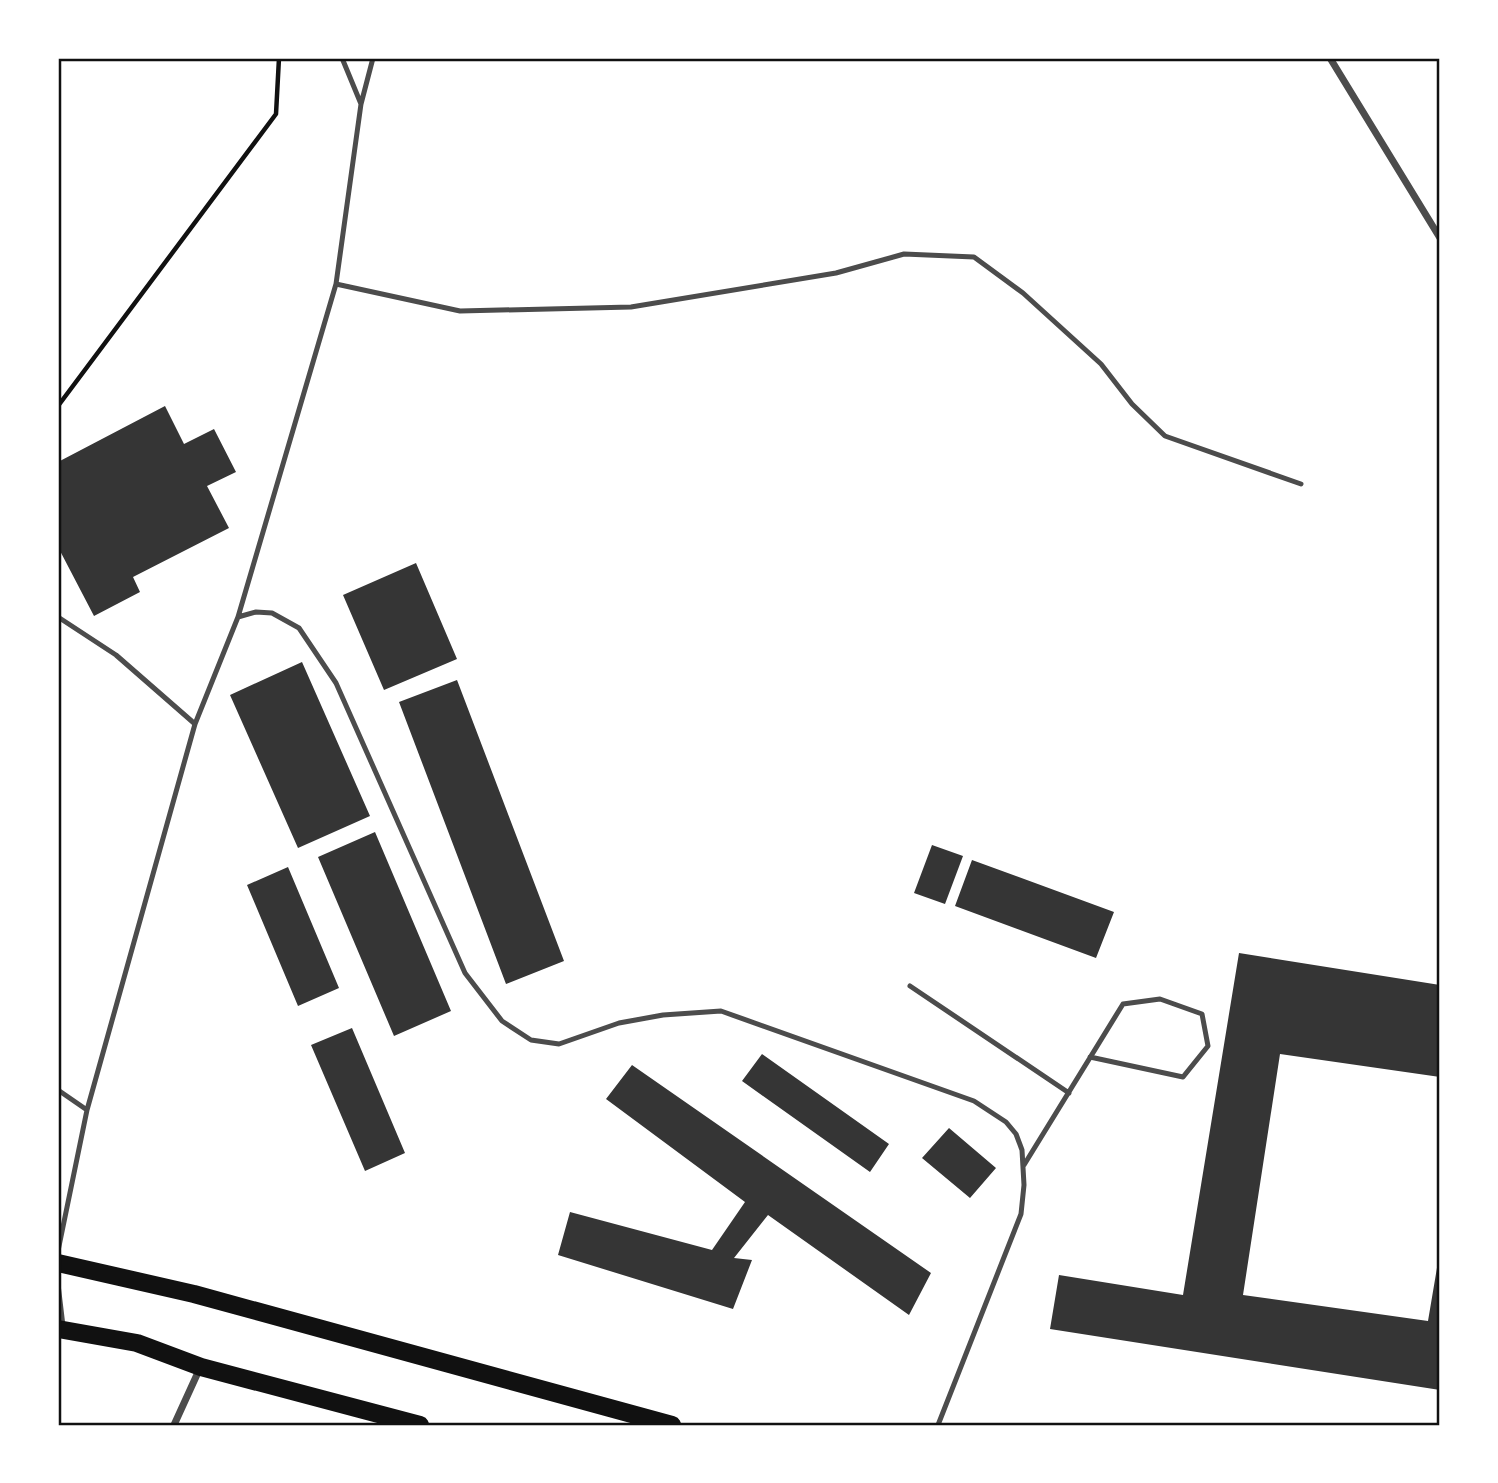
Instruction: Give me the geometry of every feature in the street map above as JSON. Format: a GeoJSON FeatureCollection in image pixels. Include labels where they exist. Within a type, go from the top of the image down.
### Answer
{"type":"FeatureCollection","features":[{"type":"Feature","properties":{"kind":"main road"},"geometry":{"type":"LineString","coordinates":[[58,1264],[194,1294],[672,1425]]}},
{"type":"Feature","properties":{"kind":"main road"},"geometry":{"type":"LineString","coordinates":[[60,1330],[137,1343],[201,1367],[419,1425]]}},
{"type":"Feature","properties":{"kind":"street"},"geometry":{"type":"LineString","coordinates":[[1330,58],[1440,238]]}},
{"type":"Feature","properties":{"kind":"street"},"geometry":{"type":"LineString","coordinates":[[174,1425],[201,1367]]}},
{"type":"Feature","properties":{"kind":"lane"},"geometry":{"type":"LineString","coordinates":[[342,58],[361,104]]}},
{"type":"Feature","properties":{"kind":"lane"},"geometry":{"type":"LineString","coordinates":[[58,1251],[87,1110],[195,724],[238,617],[335,284],[361,104],[373,58]]}},
{"type":"Feature","properties":{"kind":"lane"},"geometry":{"type":"LineString","coordinates":[[335,284],[460,311],[631,307],[836,272],[904,254],[974,257],[1023,293],[1101,364],[1132,404],[1166,436],[1301,484]]}},
{"type":"Feature","properties":{"kind":"lane"},"geometry":{"type":"LineString","coordinates":[[238,617],[256,612],[272,613],[299,628],[337,683],[465,973],[502,1021],[531,1040],[559,1044],[619,1023],[663,1015],[721,1012],[974,1101],[1006,1122],[1017,1134],[1024,1165],[1021,1214],[938,1425]]}},
{"type":"Feature","properties":{"kind":"lane"},"geometry":{"type":"LineString","coordinates":[[58,617],[116,654],[195,724]]}},
{"type":"Feature","properties":{"kind":"lane"},"geometry":{"type":"LineString","coordinates":[[910,986],[1069,1093]]}},
{"type":"Feature","properties":{"kind":"lane"},"geometry":{"type":"LineString","coordinates":[[1024,1165],[1123,1004],[1160,999],[1202,1014],[1208,1046],[1183,1077],[1090,1058]]}},
{"type":"Feature","properties":{"kind":"lane"},"geometry":{"type":"LineString","coordinates":[[58,1090],[87,1110]]}},
{"type":"Feature","properties":{"kind":"lane"},"geometry":{"type":"LineString","coordinates":[[58,1284],[60,1330]]}},
{"type":"Feature","properties":{"kind":"path"},"geometry":{"type":"LineString","coordinates":[[58,407],[276,114],[279,58]]}},
{"type":"Feature","properties":{"kind":"building"},"geometry":{"type":"Polygon","coordinates":[[[165,406],[184,444],[214,429],[236,472],[207,486],[229,528],[133,577],[140,592],[94,616],[58,547],[58,462],[165,406]]]}},
{"type":"Feature","properties":{"kind":"building"},"geometry":{"type":"Polygon","coordinates":[[[416,563],[457,659],[384,690],[343,595],[416,563]]]}},
{"type":"Feature","properties":{"kind":"building"},"geometry":{"type":"Polygon","coordinates":[[[302,662],[370,816],[298,848],[230,695],[302,662]]]}},
{"type":"Feature","properties":{"kind":"building"},"geometry":{"type":"Polygon","coordinates":[[[457,680],[564,961],[506,984],[399,702],[457,680]]]}},
{"type":"Feature","properties":{"kind":"building"},"geometry":{"type":"Polygon","coordinates":[[[375,832],[451,1011],[394,1036],[318,857],[375,832]]]}},
{"type":"Feature","properties":{"kind":"building"},"geometry":{"type":"Polygon","coordinates":[[[932,845],[963,856],[945,904],[914,893],[932,845]]]}},
{"type":"Feature","properties":{"kind":"building"},"geometry":{"type":"Polygon","coordinates":[[[972,860],[1114,912],[1096,958],[955,906],[972,860]]]}},
{"type":"Feature","properties":{"kind":"building"},"geometry":{"type":"Polygon","coordinates":[[[288,867],[339,988],[298,1006],[247,885],[288,867]]]}},
{"type":"Feature","properties":{"kind":"building"},"geometry":{"type":"Polygon","coordinates":[[[1239,953],[1440,985],[1440,1077],[1280,1054],[1243,1295],[1428,1321],[1440,1250],[1440,1390],[1050,1329],[1059,1275],[1183,1295],[1239,953]]]}},
{"type":"Feature","properties":{"kind":"building"},"geometry":{"type":"Polygon","coordinates":[[[352,1028],[405,1153],[365,1171],[311,1045],[352,1028]]]}},
{"type":"Feature","properties":{"kind":"building"},"geometry":{"type":"Polygon","coordinates":[[[762,1054],[889,1144],[870,1172],[742,1081],[762,1054]]]}},
{"type":"Feature","properties":{"kind":"building"},"geometry":{"type":"Polygon","coordinates":[[[632,1065],[931,1273],[909,1315],[768,1215],[734,1258],[752,1260],[733,1309],[558,1255],[570,1212],[712,1250],[745,1202],[606,1099],[632,1065]]]}},
{"type":"Feature","properties":{"kind":"building"},"geometry":{"type":"Polygon","coordinates":[[[949,1128],[996,1168],[970,1198],[922,1158],[949,1128]]]}}]}
